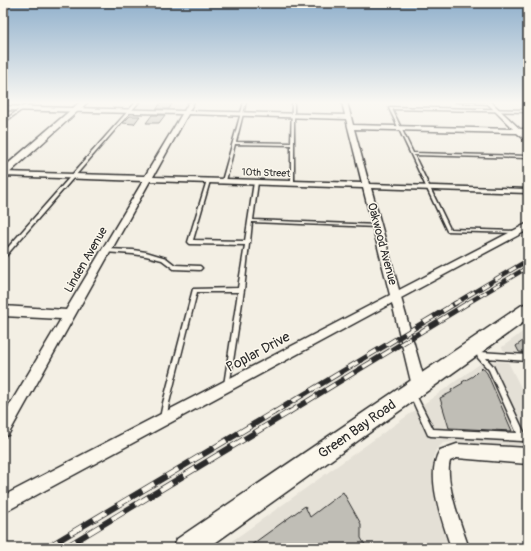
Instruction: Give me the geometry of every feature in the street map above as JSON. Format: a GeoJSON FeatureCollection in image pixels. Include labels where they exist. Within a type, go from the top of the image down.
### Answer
{"type":"FeatureCollection","features":[{"type":"Feature","properties":{"kind":"main road"},"geometry":{"type":"LineString","coordinates":[[3,174],[56,128]]}},
{"type":"Feature","properties":{"kind":"main road","name":"Green Bay Road"},"geometry":{"type":"LineString","coordinates":[[186,548],[415,389],[475,353],[528,310]]}},
{"type":"Feature","properties":{"kind":"street","name":"Linden Avenue"},"geometry":{"type":"LineString","coordinates":[[3,430],[178,128]]}},
{"type":"Feature","properties":{"kind":"street","name":"Oakwood Avenue"},"geometry":{"type":"LineString","coordinates":[[350,128],[395,296],[415,389]]}},
{"type":"Feature","properties":{"kind":"street"},"geometry":{"type":"LineString","coordinates":[[392,128],[528,131]]}},
{"type":"Feature","properties":{"kind":"street"},"geometry":{"type":"LineString","coordinates":[[516,128],[528,140]]}},
{"type":"Feature","properties":{"kind":"street","name":"10th Street"},"geometry":{"type":"LineString","coordinates":[[3,174],[528,191]]}},
{"type":"Feature","properties":{"kind":"street","name":"Poplar Drive"},"geometry":{"type":"LineString","coordinates":[[3,505],[528,226]]}},
{"type":"Feature","properties":{"kind":"street"},"geometry":{"type":"LineString","coordinates":[[3,311],[70,315]]}},
{"type":"Feature","properties":{"kind":"street"},"geometry":{"type":"LineString","coordinates":[[460,548],[442,482],[440,468],[443,458],[448,453],[457,451],[528,456]]}},
{"type":"Feature","properties":{"kind":"lane"},"geometry":{"type":"LineString","coordinates":[[3,256],[116,128]]}},
{"type":"Feature","properties":{"kind":"lane"},"geometry":{"type":"LineString","coordinates":[[224,181],[238,128]]}},
{"type":"Feature","properties":{"kind":"lane"},"geometry":{"type":"LineString","coordinates":[[293,128],[293,183]]}},
{"type":"Feature","properties":{"kind":"lane"},"geometry":{"type":"LineString","coordinates":[[399,128],[449,230],[516,232]]}},
{"type":"Feature","properties":{"kind":"lane"},"geometry":{"type":"LineString","coordinates":[[234,142],[293,144]]}},
{"type":"Feature","properties":{"kind":"lane"},"geometry":{"type":"LineString","coordinates":[[412,154],[528,157]]}},
{"type":"Feature","properties":{"kind":"lane"},"geometry":{"type":"LineString","coordinates":[[208,181],[190,242],[248,244]]}},
{"type":"Feature","properties":{"kind":"lane"},"geometry":{"type":"LineString","coordinates":[[227,386],[256,182]]}},
{"type":"Feature","properties":{"kind":"lane"},"geometry":{"type":"LineString","coordinates":[[251,221],[377,226]]}},
{"type":"Feature","properties":{"kind":"lane"},"geometry":{"type":"LineString","coordinates":[[106,251],[146,254],[164,259],[174,267],[200,268]]}},
{"type":"Feature","properties":{"kind":"lane"},"geometry":{"type":"LineString","coordinates":[[164,420],[166,403],[195,290],[241,290]]}},
{"type":"Feature","properties":{"kind":"lane"},"geometry":{"type":"LineString","coordinates":[[415,389],[431,432],[522,437],[491,368],[475,353]]}},
{"type":"Feature","properties":{"kind":"lane"},"geometry":{"type":"LineString","coordinates":[[475,353],[528,358]]}},
{"type":"Feature","properties":{"kind":"shaded area"},"geometry":{"type":"Polygon","coordinates":[[[528,328],[528,353],[504,352],[502,347],[528,328]]]}},
{"type":"Feature","properties":{"kind":"shaded area"},"geometry":{"type":"Polygon","coordinates":[[[484,361],[508,362],[528,402],[528,446],[454,442],[443,443],[436,450],[433,458],[433,471],[451,548],[222,548],[484,361]]]}},
{"type":"Feature","properties":{"kind":"building"},"geometry":{"type":"Polygon","coordinates":[[[528,337],[528,353],[519,352],[516,346],[528,337]]]}},
{"type":"Feature","properties":{"kind":"building"},"geometry":{"type":"Polygon","coordinates":[[[482,367],[487,373],[512,431],[449,428],[440,398],[452,392],[451,390],[473,376],[482,367]]]}},
{"type":"Feature","properties":{"kind":"building"},"geometry":{"type":"Polygon","coordinates":[[[343,492],[361,524],[361,538],[367,548],[247,548],[305,506],[310,517],[343,492]]]}},
{"type":"Feature","properties":{"kind":"railway"},"geometry":{"type":"LineString","coordinates":[[454,304],[528,260]]}},
{"type":"Feature","properties":{"kind":"railway"},"geometry":{"type":"LineString","coordinates":[[466,304],[528,267]]}},
{"type":"Feature","properties":{"kind":"railway"},"geometry":{"type":"LineString","coordinates":[[273,413],[456,303]]}},
{"type":"Feature","properties":{"kind":"railway"},"geometry":{"type":"LineString","coordinates":[[288,413],[468,303]]}},
{"type":"Feature","properties":{"kind":"railway"},"geometry":{"type":"LineString","coordinates":[[46,548],[274,412]]}},
{"type":"Feature","properties":{"kind":"railway"},"geometry":{"type":"LineString","coordinates":[[64,548],[289,412]]}}]}
